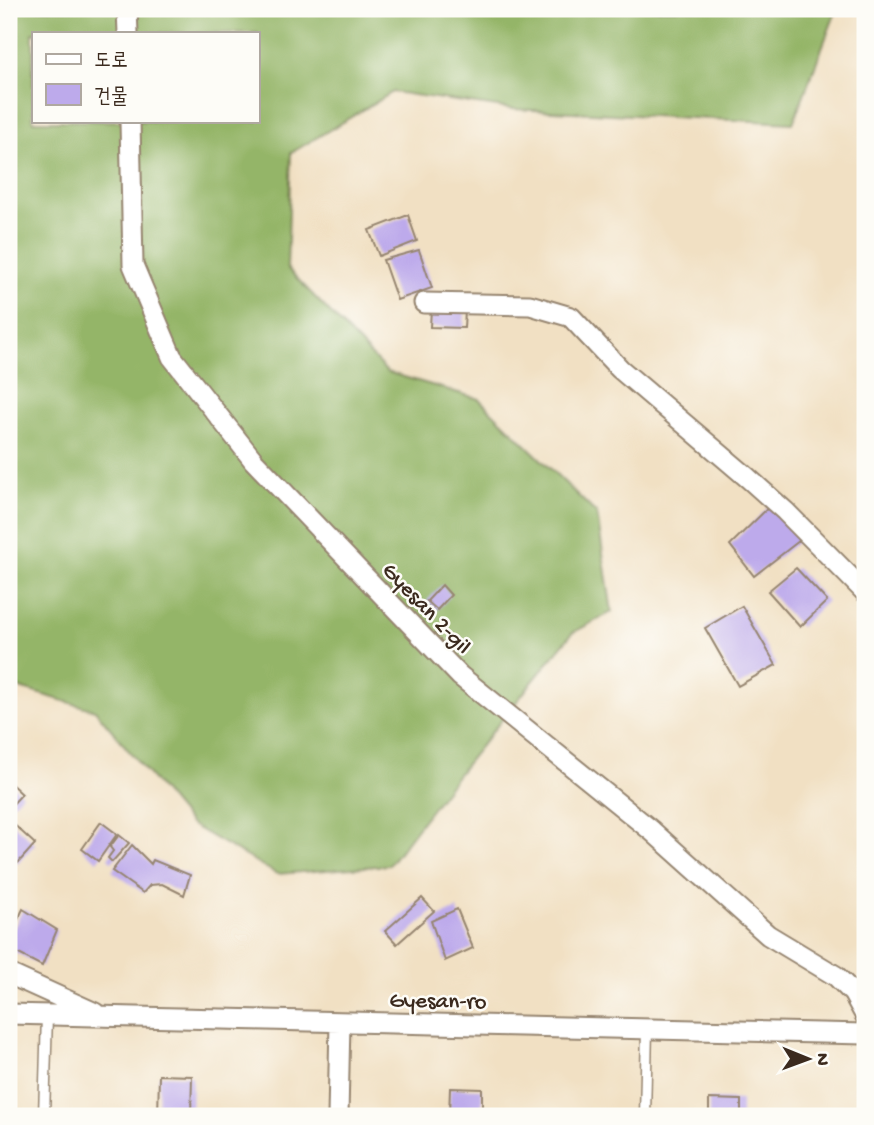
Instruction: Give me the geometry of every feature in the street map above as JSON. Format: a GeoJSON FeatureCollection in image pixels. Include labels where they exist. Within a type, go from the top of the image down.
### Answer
{"type":"FeatureCollection","features":[{"type":"Feature","properties":{"kind":"street"},"geometry":{"type":"LineString","coordinates":[[127,9],[128,32]]}},
{"type":"Feature","properties":{"kind":"street","name":"Gyesan 2-gil"},"geometry":{"type":"LineString","coordinates":[[130,122],[133,265],[172,357],[254,461],[460,676],[652,831],[768,934],[836,976],[853,993],[865,1015]]}},
{"type":"Feature","properties":{"kind":"street"},"geometry":{"type":"LineString","coordinates":[[424,303],[530,305],[571,317],[621,369],[767,495],[864,588]]}},
{"type":"Feature","properties":{"kind":"street"},"geometry":{"type":"LineString","coordinates":[[9,974],[102,1016]]}},
{"type":"Feature","properties":{"kind":"street","name":"Gyesan-ro"},"geometry":{"type":"LineString","coordinates":[[9,1014],[865,1034]]}},
{"type":"Feature","properties":{"kind":"street"},"geometry":{"type":"LineString","coordinates":[[338,1116],[340,1021]]}},
{"type":"Feature","properties":{"kind":"lane"},"geometry":{"type":"LineString","coordinates":[[44,1116],[47,1015]]}},
{"type":"Feature","properties":{"kind":"lane"},"geometry":{"type":"LineString","coordinates":[[645,1116],[647,1029]]}},
{"type":"Feature","properties":{"kind":"green space"},"geometry":{"type":"Polygon","coordinates":[[[9,9],[837,9],[793,123],[512,109],[393,92],[291,153],[287,268],[387,372],[479,399],[597,514],[612,612],[572,633],[458,774],[389,865],[277,874],[190,824],[95,710],[9,685],[9,9]]]}},
{"type":"Feature","properties":{"kind":"building"},"geometry":{"type":"Polygon","coordinates":[[[408,215],[417,241],[379,256],[369,230],[408,215]]]}},
{"type":"Feature","properties":{"kind":"building"},"geometry":{"type":"Polygon","coordinates":[[[419,250],[432,288],[397,300],[383,260],[419,250]]]}},
{"type":"Feature","properties":{"kind":"building"},"geometry":{"type":"Polygon","coordinates":[[[431,309],[465,310],[464,328],[430,327],[431,309]]]}},
{"type":"Feature","properties":{"kind":"building"},"geometry":{"type":"Polygon","coordinates":[[[772,504],[804,537],[754,576],[730,545],[772,504]]]}},
{"type":"Feature","properties":{"kind":"building"},"geometry":{"type":"Polygon","coordinates":[[[796,568],[827,601],[800,627],[768,591],[796,568]]]}},
{"type":"Feature","properties":{"kind":"building"},"geometry":{"type":"Polygon","coordinates":[[[442,585],[451,595],[437,610],[427,601],[442,585]]]}},
{"type":"Feature","properties":{"kind":"building"},"geometry":{"type":"Polygon","coordinates":[[[742,606],[776,665],[738,686],[705,628],[742,606]]]}},
{"type":"Feature","properties":{"kind":"building"},"geometry":{"type":"Polygon","coordinates":[[[9,782],[22,794],[9,808],[9,782]]]}},
{"type":"Feature","properties":{"kind":"building"},"geometry":{"type":"Polygon","coordinates":[[[9,820],[35,844],[18,863],[9,853],[9,820]]]}},
{"type":"Feature","properties":{"kind":"building"},"geometry":{"type":"Polygon","coordinates":[[[101,822],[117,834],[98,861],[82,849],[101,822]]]}},
{"type":"Feature","properties":{"kind":"building"},"geometry":{"type":"Polygon","coordinates":[[[119,835],[129,843],[112,862],[108,858],[113,851],[110,847],[119,835]]]}},
{"type":"Feature","properties":{"kind":"building"},"geometry":{"type":"Polygon","coordinates":[[[132,845],[151,864],[153,860],[190,875],[184,895],[162,884],[150,885],[143,893],[112,871],[132,845]]]}},
{"type":"Feature","properties":{"kind":"building"},"geometry":{"type":"Polygon","coordinates":[[[422,898],[434,911],[397,944],[385,931],[422,898]]]}},
{"type":"Feature","properties":{"kind":"building"},"geometry":{"type":"Polygon","coordinates":[[[23,909],[57,930],[42,966],[9,949],[9,938],[23,909]]]}},
{"type":"Feature","properties":{"kind":"building"},"geometry":{"type":"Polygon","coordinates":[[[457,909],[473,948],[445,961],[431,921],[457,909]]]}},
{"type":"Feature","properties":{"kind":"building"},"geometry":{"type":"Polygon","coordinates":[[[159,1075],[192,1076],[191,1116],[158,1116],[159,1075]]]}},
{"type":"Feature","properties":{"kind":"building"},"geometry":{"type":"Polygon","coordinates":[[[450,1088],[482,1089],[482,1116],[449,1116],[450,1088]]]}},
{"type":"Feature","properties":{"kind":"building"},"geometry":{"type":"Polygon","coordinates":[[[709,1099],[741,1100],[741,1116],[709,1116],[709,1099]]]}}]}
